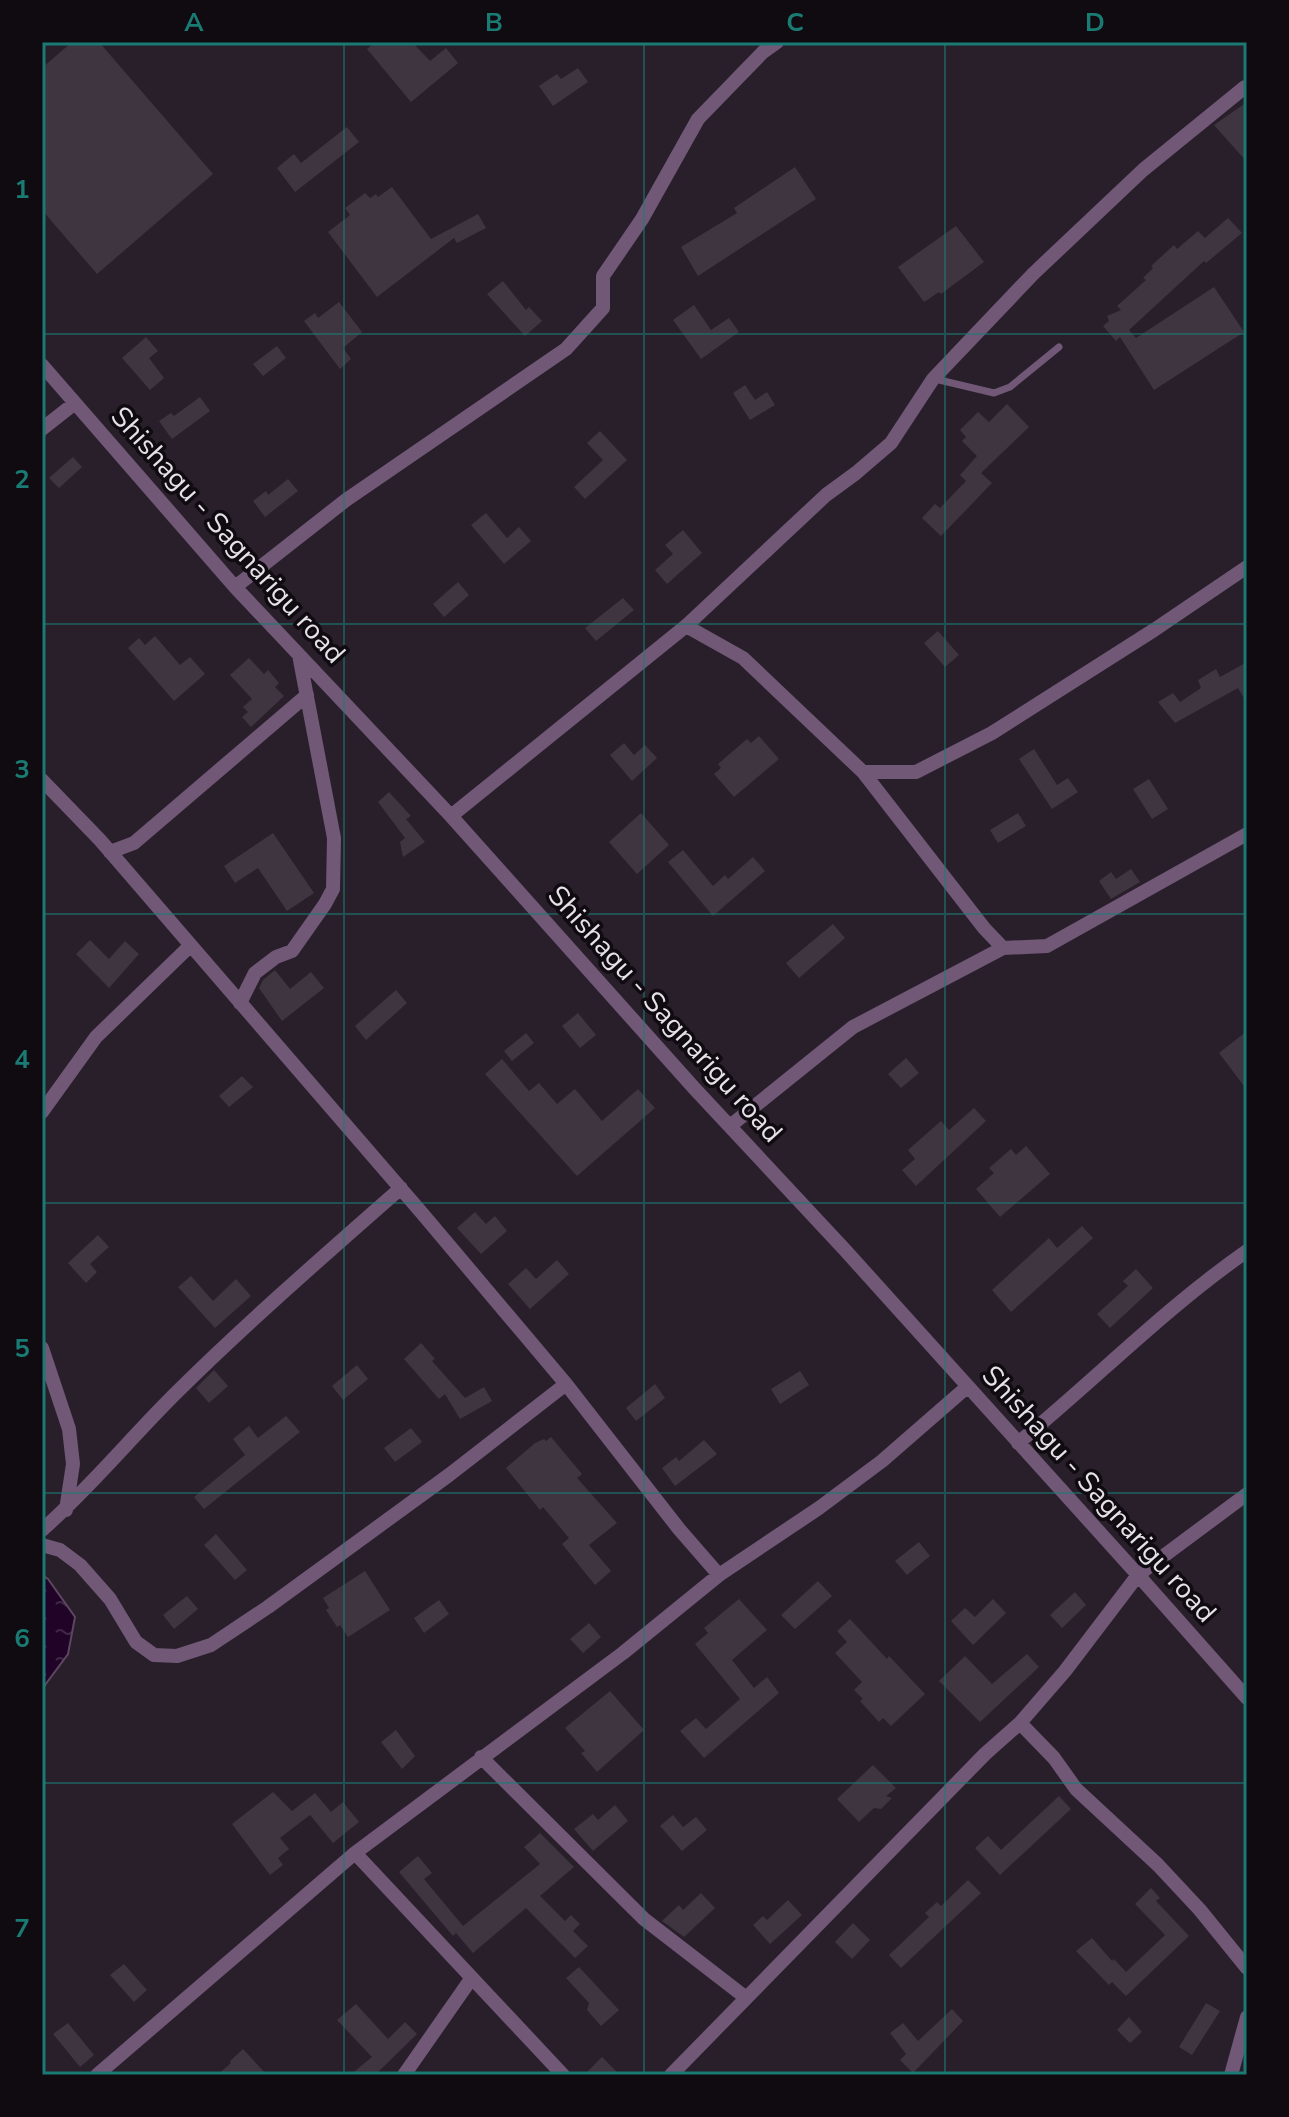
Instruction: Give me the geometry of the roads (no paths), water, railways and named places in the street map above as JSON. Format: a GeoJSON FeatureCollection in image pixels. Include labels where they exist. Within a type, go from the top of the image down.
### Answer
{"type":"FeatureCollection","features":[{"type":"Feature","properties":{"kind":"street"},"geometry":{"type":"LineString","coordinates":[[235,587],[346,500],[566,349],[603,308],[603,276],[642,219],[698,119],[763,52],[777,42]]}},
{"type":"Feature","properties":{"kind":"street"},"geometry":{"type":"LineString","coordinates":[[451,816],[686,626],[826,495],[891,443],[933,379],[1033,274],[1143,170],[1245,87]]}},
{"type":"Feature","properties":{"kind":"street","name":"Shishagu - Sagnarigu road"},"geometry":{"type":"LineString","coordinates":[[42,365],[235,587],[451,816],[1245,1692]]}},
{"type":"Feature","properties":{"kind":"street"},"geometry":{"type":"LineString","coordinates":[[42,429],[75,403]]}},
{"type":"Feature","properties":{"kind":"street"},"geometry":{"type":"LineString","coordinates":[[863,772],[916,772],[992,733],[1247,567]]}},
{"type":"Feature","properties":{"kind":"street"},"geometry":{"type":"LineString","coordinates":[[686,626],[743,658],[863,772],[984,928],[1003,948]]}},
{"type":"Feature","properties":{"kind":"street"},"geometry":{"type":"LineString","coordinates":[[240,1003],[255,973],[276,957],[292,951],[333,889],[334,838],[299,654]]}},
{"type":"Feature","properties":{"kind":"street"},"geometry":{"type":"LineString","coordinates":[[110,852],[134,843],[307,695]]}},
{"type":"Feature","properties":{"kind":"street"},"geometry":{"type":"LineString","coordinates":[[42,780],[110,852],[401,1188],[566,1384],[679,1529],[719,1575]]}},
{"type":"Feature","properties":{"kind":"street"},"geometry":{"type":"LineString","coordinates":[[730,1126],[853,1027],[1003,948],[1047,946],[1247,834]]}},
{"type":"Feature","properties":{"kind":"street"},"geometry":{"type":"LineString","coordinates":[[42,1112],[96,1037],[190,946]]}},
{"type":"Feature","properties":{"kind":"street"},"geometry":{"type":"LineString","coordinates":[[42,1530],[66,1510],[178,1391],[401,1188]]}},
{"type":"Feature","properties":{"kind":"street"},"geometry":{"type":"LineString","coordinates":[[1018,1443],[1210,1276],[1247,1251]]}},
{"type":"Feature","properties":{"kind":"street"},"geometry":{"type":"LineString","coordinates":[[42,1348],[69,1429],[73,1464],[66,1510]]}},
{"type":"Feature","properties":{"kind":"street"},"geometry":{"type":"LineString","coordinates":[[42,1545],[60,1550],[80,1565],[110,1599],[136,1642],[154,1655],[177,1656],[211,1645],[268,1607],[449,1475],[566,1384]]}},
{"type":"Feature","properties":{"kind":"street"},"geometry":{"type":"LineString","coordinates":[[97,2075],[355,1853],[623,1653],[719,1575],[870,1470],[967,1387]]}},
{"type":"Feature","properties":{"kind":"street"},"geometry":{"type":"LineString","coordinates":[[671,2075],[985,1754],[1020,1723],[1108,1617],[1138,1575],[1247,1494]]}},
{"type":"Feature","properties":{"kind":"street"},"geometry":{"type":"LineString","coordinates":[[1020,1723],[1054,1758],[1076,1789],[1169,1876],[1247,1968]]}},
{"type":"Feature","properties":{"kind":"street"},"geometry":{"type":"LineString","coordinates":[[481,1757],[644,1919],[745,1997]]}},
{"type":"Feature","properties":{"kind":"street"},"geometry":{"type":"LineString","coordinates":[[355,1853],[563,2075]]}},
{"type":"Feature","properties":{"kind":"street"},"geometry":{"type":"LineString","coordinates":[[404,2075],[471,1979]]}},
{"type":"Feature","properties":{"kind":"street"},"geometry":{"type":"LineString","coordinates":[[1230,2074],[1247,2017]]}},
{"type":"Feature","properties":{"kind":"lane"},"geometry":{"type":"LineString","coordinates":[[933,379],[994,393],[1010,387],[1059,347]]}},
{"type":"Feature","properties":{"kind":"water"},"geometry":{"type":"Polygon","coordinates":[[[42,1575],[75,1617],[68,1654],[42,1689],[42,1575]]]}}]}
